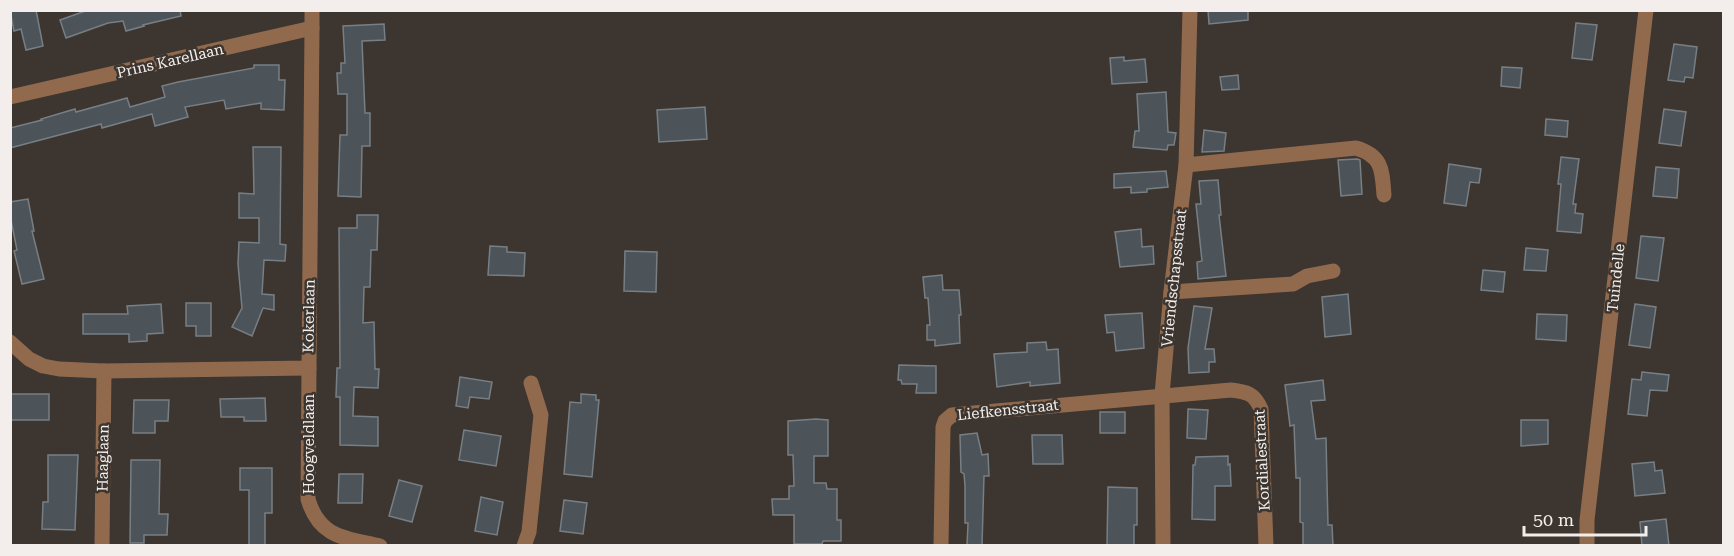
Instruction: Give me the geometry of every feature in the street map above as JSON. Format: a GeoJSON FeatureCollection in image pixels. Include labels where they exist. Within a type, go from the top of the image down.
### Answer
{"type":"FeatureCollection","features":[{"type":"Feature","properties":{"kind":"street"},"geometry":{"type":"LineString","coordinates":[[312,10],[312,28]]}},
{"type":"Feature","properties":{"kind":"street","name":"Vriendschapsstraat"},"geometry":{"type":"LineString","coordinates":[[1163,546],[1162,395],[1186,165],[1190,10]]}},
{"type":"Feature","properties":{"kind":"street","name":"Tuindelle"},"geometry":{"type":"LineString","coordinates":[[1587,546],[1587,520],[1646,10]]}},
{"type":"Feature","properties":{"kind":"street","name":"Prins Karellaan"},"geometry":{"type":"LineString","coordinates":[[10,97],[312,28]]}},
{"type":"Feature","properties":{"kind":"street","name":"Kokerlaan"},"geometry":{"type":"LineString","coordinates":[[10,342],[18,351],[43,366],[59,369],[309,368],[312,28]]}},
{"type":"Feature","properties":{"kind":"street"},"geometry":{"type":"LineString","coordinates":[[1186,165],[1356,148],[1366,151],[1382,167],[1384,195]]}},
{"type":"Feature","properties":{"kind":"street"},"geometry":{"type":"LineString","coordinates":[[1171,292],[1293,284],[1307,276],[1333,271]]}},
{"type":"Feature","properties":{"kind":"street","name":"Hoogveldlaan"},"geometry":{"type":"LineString","coordinates":[[309,368],[308,499],[313,514],[323,527],[336,535],[380,546]]}},
{"type":"Feature","properties":{"kind":"street","name":"Haaglaan"},"geometry":{"type":"LineString","coordinates":[[102,546],[104,370]]}},
{"type":"Feature","properties":{"kind":"street"},"geometry":{"type":"LineString","coordinates":[[524,546],[529,532],[541,415],[531,383]]}},
{"type":"Feature","properties":{"kind":"street","name":"Kordialestraat"},"geometry":{"type":"LineString","coordinates":[[1162,395],[1231,390],[1246,392],[1257,399],[1261,409],[1266,546]]}},
{"type":"Feature","properties":{"kind":"street","name":"Liefkensstraat"},"geometry":{"type":"LineString","coordinates":[[941,546],[943,427],[945,421],[952,415],[1162,395]]}},
{"type":"Feature","properties":{"kind":"building"},"geometry":{"type":"Polygon","coordinates":[[[10,10],[36,10],[43,46],[26,50],[21,29],[14,31],[10,10]]]}},
{"type":"Feature","properties":{"kind":"building"},"geometry":{"type":"Polygon","coordinates":[[[88,10],[180,10],[181,16],[126,31],[123,21],[108,23],[66,38],[60,20],[88,10]]]}},
{"type":"Feature","properties":{"kind":"building"},"geometry":{"type":"Polygon","coordinates":[[[1208,10],[1248,10],[1248,20],[1209,24],[1208,10]]]}},
{"type":"Feature","properties":{"kind":"building"},"geometry":{"type":"Polygon","coordinates":[[[1576,23],[1597,25],[1592,60],[1572,58],[1576,23]]]}},
{"type":"Feature","properties":{"kind":"building"},"geometry":{"type":"Polygon","coordinates":[[[384,24],[385,40],[362,41],[365,113],[370,113],[370,146],[362,146],[361,197],[338,196],[340,135],[347,135],[347,94],[338,94],[337,73],[341,73],[341,63],[345,63],[343,26],[384,24]]]}},
{"type":"Feature","properties":{"kind":"building"},"geometry":{"type":"Polygon","coordinates":[[[1674,44],[1697,47],[1693,78],[1685,77],[1684,82],[1668,80],[1674,44]]]}},
{"type":"Feature","properties":{"kind":"building"},"geometry":{"type":"Polygon","coordinates":[[[1124,57],[1124,61],[1145,59],[1147,82],[1112,84],[1110,58],[1124,57]]]}},
{"type":"Feature","properties":{"kind":"building"},"geometry":{"type":"Polygon","coordinates":[[[254,65],[279,65],[279,80],[285,80],[284,110],[261,109],[261,103],[226,109],[224,100],[185,107],[188,117],[155,126],[152,114],[102,128],[101,124],[10,148],[10,128],[75,109],[76,112],[127,98],[130,107],[165,97],[162,86],[254,68],[254,65]]]}},
{"type":"Feature","properties":{"kind":"building"},"geometry":{"type":"Polygon","coordinates":[[[1502,67],[1522,68],[1520,88],[1501,86],[1502,67]]]}},
{"type":"Feature","properties":{"kind":"building"},"geometry":{"type":"Polygon","coordinates":[[[1238,75],[1239,89],[1222,90],[1220,77],[1238,75]]]}},
{"type":"Feature","properties":{"kind":"building"},"geometry":{"type":"Polygon","coordinates":[[[1166,92],[1168,132],[1176,133],[1174,145],[1168,145],[1167,150],[1133,147],[1135,131],[1139,131],[1137,94],[1166,92]]]}},
{"type":"Feature","properties":{"kind":"building"},"geometry":{"type":"Polygon","coordinates":[[[705,107],[707,139],[659,142],[657,110],[705,107]]]}},
{"type":"Feature","properties":{"kind":"building"},"geometry":{"type":"Polygon","coordinates":[[[1664,109],[1686,112],[1681,146],[1659,143],[1664,109]]]}},
{"type":"Feature","properties":{"kind":"building"},"geometry":{"type":"Polygon","coordinates":[[[1546,119],[1568,121],[1567,137],[1545,135],[1546,119]]]}},
{"type":"Feature","properties":{"kind":"building"},"geometry":{"type":"Polygon","coordinates":[[[1204,130],[1226,133],[1224,151],[1202,152],[1204,130]]]}},
{"type":"Feature","properties":{"kind":"building"},"geometry":{"type":"Polygon","coordinates":[[[253,147],[281,147],[280,244],[286,245],[285,261],[264,260],[262,294],[274,295],[274,310],[263,308],[252,336],[232,327],[242,308],[238,264],[239,242],[259,243],[259,218],[239,218],[239,193],[254,194],[253,147]]]}},
{"type":"Feature","properties":{"kind":"building"},"geometry":{"type":"Polygon","coordinates":[[[1561,157],[1579,159],[1573,204],[1576,204],[1575,213],[1583,214],[1581,233],[1557,231],[1561,157]]]}},
{"type":"Feature","properties":{"kind":"building"},"geometry":{"type":"Polygon","coordinates":[[[1338,160],[1360,160],[1362,194],[1341,196],[1338,160]]]}},
{"type":"Feature","properties":{"kind":"building"},"geometry":{"type":"Polygon","coordinates":[[[1449,164],[1481,169],[1479,183],[1470,182],[1466,206],[1444,203],[1449,164]]]}},
{"type":"Feature","properties":{"kind":"building"},"geometry":{"type":"Polygon","coordinates":[[[1656,167],[1679,169],[1677,198],[1653,196],[1656,167]]]}},
{"type":"Feature","properties":{"kind":"building"},"geometry":{"type":"Polygon","coordinates":[[[1166,171],[1168,187],[1131,193],[1131,187],[1114,188],[1114,174],[1166,171]]]}},
{"type":"Feature","properties":{"kind":"building"},"geometry":{"type":"Polygon","coordinates":[[[1218,180],[1221,215],[1219,215],[1226,276],[1198,279],[1197,262],[1202,261],[1196,204],[1201,204],[1199,181],[1218,180]]]}},
{"type":"Feature","properties":{"kind":"building"},"geometry":{"type":"Polygon","coordinates":[[[28,199],[34,231],[32,231],[44,279],[22,284],[14,251],[17,250],[10,215],[10,202],[28,199]]]}},
{"type":"Feature","properties":{"kind":"building"},"geometry":{"type":"Polygon","coordinates":[[[357,215],[378,215],[377,250],[371,250],[370,287],[364,287],[363,323],[374,322],[375,369],[379,369],[378,388],[354,387],[353,416],[378,417],[378,446],[340,445],[340,397],[336,397],[337,368],[340,368],[339,228],[357,228],[357,215]]]}},
{"type":"Feature","properties":{"kind":"building"},"geometry":{"type":"Polygon","coordinates":[[[1141,229],[1142,247],[1153,246],[1154,264],[1120,267],[1115,232],[1141,229]]]}},
{"type":"Feature","properties":{"kind":"building"},"geometry":{"type":"Polygon","coordinates":[[[1641,236],[1664,238],[1658,281],[1636,278],[1641,236]]]}},
{"type":"Feature","properties":{"kind":"building"},"geometry":{"type":"Polygon","coordinates":[[[490,246],[507,247],[507,252],[525,253],[524,276],[488,275],[490,246]]]}},
{"type":"Feature","properties":{"kind":"building"},"geometry":{"type":"Polygon","coordinates":[[[1526,248],[1548,250],[1546,271],[1524,270],[1526,248]]]}},
{"type":"Feature","properties":{"kind":"building"},"geometry":{"type":"Polygon","coordinates":[[[625,251],[657,252],[656,292],[624,291],[625,251]]]}},
{"type":"Feature","properties":{"kind":"building"},"geometry":{"type":"Polygon","coordinates":[[[1483,270],[1505,272],[1503,292],[1481,290],[1483,270]]]}},
{"type":"Feature","properties":{"kind":"building"},"geometry":{"type":"Polygon","coordinates":[[[942,275],[943,290],[959,290],[960,343],[935,346],[935,340],[927,340],[927,325],[930,325],[928,298],[925,298],[923,277],[942,275]]]}},
{"type":"Feature","properties":{"kind":"building"},"geometry":{"type":"Polygon","coordinates":[[[1348,294],[1351,334],[1325,337],[1322,297],[1348,294]]]}},
{"type":"Feature","properties":{"kind":"building"},"geometry":{"type":"Polygon","coordinates":[[[186,303],[211,303],[211,336],[196,336],[196,326],[186,326],[186,303]]]}},
{"type":"Feature","properties":{"kind":"building"},"geometry":{"type":"Polygon","coordinates":[[[161,304],[163,333],[147,334],[147,341],[129,342],[129,334],[83,334],[83,314],[128,314],[127,306],[161,304]]]}},
{"type":"Feature","properties":{"kind":"building"},"geometry":{"type":"Polygon","coordinates":[[[1635,304],[1656,307],[1650,348],[1629,345],[1635,304]]]}},
{"type":"Feature","properties":{"kind":"building"},"geometry":{"type":"Polygon","coordinates":[[[1194,306],[1212,308],[1205,349],[1214,349],[1215,362],[1209,362],[1209,372],[1189,373],[1188,348],[1194,306]]]}},
{"type":"Feature","properties":{"kind":"building"},"geometry":{"type":"Polygon","coordinates":[[[1142,313],[1144,348],[1116,351],[1114,332],[1107,333],[1105,315],[1142,313]]]}},
{"type":"Feature","properties":{"kind":"building"},"geometry":{"type":"Polygon","coordinates":[[[1537,314],[1567,315],[1566,341],[1536,339],[1537,314]]]}},
{"type":"Feature","properties":{"kind":"building"},"geometry":{"type":"Polygon","coordinates":[[[1046,342],[1047,350],[1058,349],[1060,383],[1030,386],[1030,382],[997,387],[994,354],[1027,352],[1027,343],[1046,342]]]}},
{"type":"Feature","properties":{"kind":"building"},"geometry":{"type":"Polygon","coordinates":[[[899,365],[936,366],[936,393],[916,393],[917,384],[902,384],[901,380],[898,380],[899,365]]]}},
{"type":"Feature","properties":{"kind":"building"},"geometry":{"type":"Polygon","coordinates":[[[1642,372],[1669,375],[1667,391],[1650,390],[1647,416],[1628,414],[1632,379],[1641,380],[1642,372]]]}},
{"type":"Feature","properties":{"kind":"building"},"geometry":{"type":"Polygon","coordinates":[[[460,377],[492,382],[489,399],[470,397],[468,408],[456,406],[460,377]]]}},
{"type":"Feature","properties":{"kind":"building"},"geometry":{"type":"Polygon","coordinates":[[[1323,380],[1325,400],[1311,401],[1316,439],[1326,438],[1328,525],[1332,525],[1333,546],[1303,546],[1303,523],[1300,522],[1300,478],[1296,478],[1294,425],[1290,426],[1285,385],[1323,380]]]}},
{"type":"Feature","properties":{"kind":"building"},"geometry":{"type":"Polygon","coordinates":[[[10,394],[49,394],[49,420],[10,420],[10,394]]]}},
{"type":"Feature","properties":{"kind":"building"},"geometry":{"type":"Polygon","coordinates":[[[581,394],[596,395],[596,400],[599,400],[592,477],[564,474],[570,402],[581,403],[581,394]]]}},
{"type":"Feature","properties":{"kind":"building"},"geometry":{"type":"Polygon","coordinates":[[[265,398],[266,421],[244,421],[244,417],[221,417],[220,399],[265,398]]]}},
{"type":"Feature","properties":{"kind":"building"},"geometry":{"type":"Polygon","coordinates":[[[134,400],[169,400],[168,421],[155,421],[155,433],[133,433],[134,400]]]}},
{"type":"Feature","properties":{"kind":"building"},"geometry":{"type":"Polygon","coordinates":[[[1188,409],[1208,410],[1206,439],[1187,438],[1188,409]]]}},
{"type":"Feature","properties":{"kind":"building"},"geometry":{"type":"Polygon","coordinates":[[[1100,412],[1125,412],[1125,433],[1100,433],[1100,412]]]}},
{"type":"Feature","properties":{"kind":"building"},"geometry":{"type":"Polygon","coordinates":[[[828,420],[828,456],[814,456],[814,483],[826,483],[827,489],[837,489],[837,520],[841,520],[841,541],[794,544],[794,515],[773,515],[772,499],[789,499],[789,486],[794,486],[793,455],[788,455],[788,421],[828,420]]]}},
{"type":"Feature","properties":{"kind":"building"},"geometry":{"type":"Polygon","coordinates":[[[1521,420],[1548,420],[1548,444],[1521,446],[1521,420]]]}},
{"type":"Feature","properties":{"kind":"building"},"geometry":{"type":"Polygon","coordinates":[[[464,430],[501,436],[496,466],[459,460],[464,430]]]}},
{"type":"Feature","properties":{"kind":"building"},"geometry":{"type":"Polygon","coordinates":[[[977,433],[982,455],[988,454],[989,476],[984,476],[982,546],[967,546],[968,523],[965,523],[965,486],[964,474],[961,472],[960,435],[977,433]]]}},
{"type":"Feature","properties":{"kind":"building"},"geometry":{"type":"Polygon","coordinates":[[[1032,435],[1062,435],[1063,464],[1033,464],[1032,435]]]}},
{"type":"Feature","properties":{"kind":"building"},"geometry":{"type":"Polygon","coordinates":[[[48,455],[78,455],[75,530],[42,529],[43,502],[48,502],[48,455]]]}},
{"type":"Feature","properties":{"kind":"building"},"geometry":{"type":"Polygon","coordinates":[[[1228,456],[1231,486],[1215,486],[1215,520],[1192,519],[1193,465],[1195,465],[1196,457],[1228,456]]]}},
{"type":"Feature","properties":{"kind":"building"},"geometry":{"type":"Polygon","coordinates":[[[131,460],[160,460],[159,514],[168,514],[167,535],[144,535],[144,543],[130,543],[131,460]]]}},
{"type":"Feature","properties":{"kind":"building"},"geometry":{"type":"Polygon","coordinates":[[[1654,462],[1655,471],[1662,470],[1665,493],[1635,496],[1632,464],[1654,462]]]}},
{"type":"Feature","properties":{"kind":"building"},"geometry":{"type":"Polygon","coordinates":[[[240,468],[272,468],[272,513],[265,513],[265,546],[249,546],[249,490],[240,490],[240,468]]]}},
{"type":"Feature","properties":{"kind":"building"},"geometry":{"type":"Polygon","coordinates":[[[339,474],[363,474],[362,503],[338,503],[339,474]]]}},
{"type":"Feature","properties":{"kind":"building"},"geometry":{"type":"Polygon","coordinates":[[[399,480],[422,486],[412,522],[389,516],[399,480]]]}},
{"type":"Feature","properties":{"kind":"building"},"geometry":{"type":"Polygon","coordinates":[[[1108,487],[1137,488],[1137,525],[1134,525],[1134,546],[1107,546],[1108,487]]]}},
{"type":"Feature","properties":{"kind":"building"},"geometry":{"type":"Polygon","coordinates":[[[481,497],[503,502],[497,535],[475,531],[481,497]]]}},
{"type":"Feature","properties":{"kind":"building"},"geometry":{"type":"Polygon","coordinates":[[[564,500],[587,503],[583,534],[560,531],[564,500]]]}},
{"type":"Feature","properties":{"kind":"building"},"geometry":{"type":"Polygon","coordinates":[[[1666,519],[1669,546],[1642,546],[1640,522],[1666,519]]]}}]}
